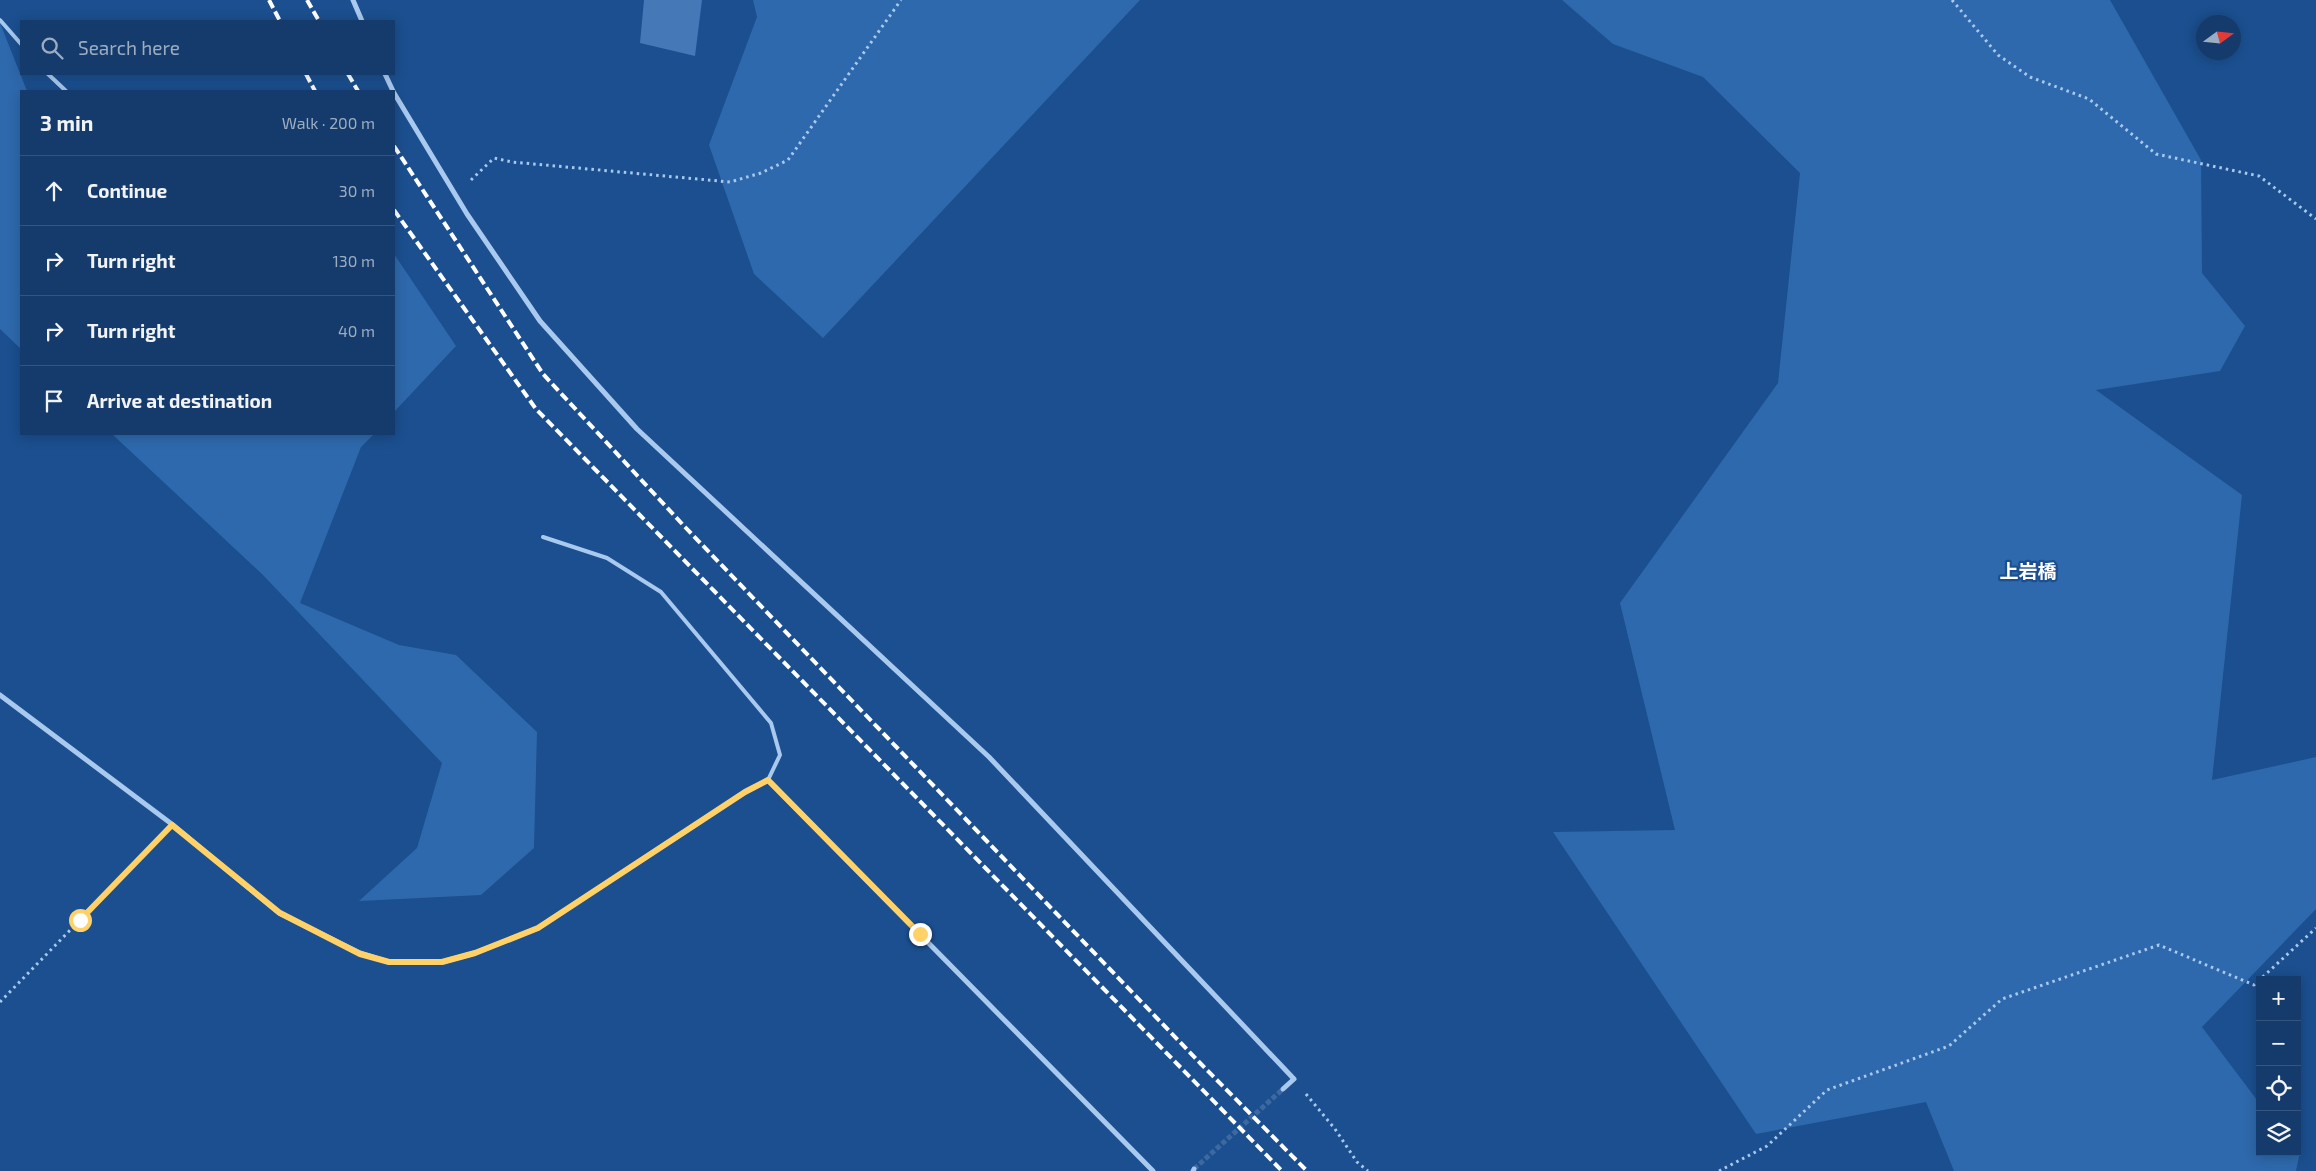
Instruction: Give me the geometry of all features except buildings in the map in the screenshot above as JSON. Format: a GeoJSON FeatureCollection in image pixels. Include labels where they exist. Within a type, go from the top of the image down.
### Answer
{"type":"FeatureCollection","features":[{"type":"Feature","properties":{"kind":"street"},"geometry":{"type":"LineString","coordinates":[[353,0],[362,20]]}},
{"type":"Feature","properties":{"kind":"street"},"geometry":{"type":"LineString","coordinates":[[385,75],[392,90]]}},
{"type":"Feature","properties":{"kind":"street"},"geometry":{"type":"LineString","coordinates":[[395,95],[455,194],[540,322],[637,429],[989,757],[1294,1079],[1283,1089]]}},
{"type":"Feature","properties":{"kind":"street"},"geometry":{"type":"LineString","coordinates":[[0,695],[172,825],[280,913],[360,954],[389,962],[442,962],[475,953],[538,928],[745,792],[768,780],[1153,1171]]}},
{"type":"Feature","properties":{"kind":"lane"},"geometry":{"type":"LineString","coordinates":[[0,20],[20,43]]}},
{"type":"Feature","properties":{"kind":"lane"},"geometry":{"type":"LineString","coordinates":[[49,75],[65,90]]}},
{"type":"Feature","properties":{"kind":"lane"},"geometry":{"type":"LineString","coordinates":[[543,537],[607,558],[661,592],[771,723],[780,755],[768,780]]}},
{"type":"Feature","properties":{"kind":"path"},"geometry":{"type":"LineString","coordinates":[[455,194],[494,158],[512,162],[730,182],[761,173],[788,160],[900,0]]}},
{"type":"Feature","properties":{"kind":"path"},"geometry":{"type":"LineString","coordinates":[[1952,0],[1998,55],[2030,77],[2088,99],[2156,154],[2259,176],[2316,220]]}},
{"type":"Feature","properties":{"kind":"path"},"geometry":{"type":"LineString","coordinates":[[0,1002],[172,825]]}},
{"type":"Feature","properties":{"kind":"path"},"geometry":{"type":"LineString","coordinates":[[1719,1171],[1767,1146],[1827,1090],[1949,1046],[2002,999],[2159,945],[2254,985],[2316,928]]}},
{"type":"Feature","properties":{"kind":"path"},"geometry":{"type":"LineString","coordinates":[[1294,1079],[1335,1129],[1357,1162],[1368,1171]]}},
{"type":"Feature","properties":{"kind":"shaded area"},"geometry":{"type":"Polygon","coordinates":[[[753,0],[1140,0],[823,338],[754,274],[709,145],[757,17],[753,0]]]}},
{"type":"Feature","properties":{"kind":"shaded area"},"geometry":{"type":"Polygon","coordinates":[[[1562,0],[2110,0],[2201,160],[2202,273],[2245,326],[2220,371],[2096,390],[2242,495],[2212,780],[2316,757],[2316,909],[2202,1027],[2256,1099],[2256,1156],[2299,1156],[2296,1171],[1954,1171],[1926,1102],[1756,1134],[1553,832],[1675,830],[1620,603],[1778,383],[1800,173],[1703,77],[1613,44],[1562,0]]]}},
{"type":"Feature","properties":{"kind":"shaded area"},"geometry":{"type":"Polygon","coordinates":[[[0,23],[27,90],[20,90],[20,348],[0,329],[0,23]]]}},
{"type":"Feature","properties":{"kind":"shaded area"},"geometry":{"type":"Polygon","coordinates":[[[395,255],[456,346],[395,411],[395,255]]]}},
{"type":"Feature","properties":{"kind":"shaded area"},"geometry":{"type":"Polygon","coordinates":[[[113,435],[373,435],[361,447],[300,603],[399,645],[456,655],[537,732],[534,848],[481,895],[359,901],[417,848],[442,763],[262,574],[113,435]]]}},
{"type":"Feature","properties":{"kind":"tunnel"},"geometry":{"type":"LineString","coordinates":[[1194,1169],[1283,1089]]}},
{"type":"Feature","properties":{"kind":"railway"},"geometry":{"type":"LineString","coordinates":[[269,0],[279,20]]}},
{"type":"Feature","properties":{"kind":"railway"},"geometry":{"type":"LineString","coordinates":[[307,0],[318,20]]}},
{"type":"Feature","properties":{"kind":"railway"},"geometry":{"type":"LineString","coordinates":[[307,75],[314,90]]}},
{"type":"Feature","properties":{"kind":"railway"},"geometry":{"type":"LineString","coordinates":[[349,75],[357,90]]}},
{"type":"Feature","properties":{"kind":"railway"},"geometry":{"type":"LineString","coordinates":[[395,148],[543,374],[685,527],[1201,1064],[1307,1171]]}},
{"type":"Feature","properties":{"kind":"railway"},"geometry":{"type":"LineString","coordinates":[[395,211],[536,409],[1282,1171]]}},
{"type":"Feature","properties":{"kind":"district","name":"上岩橋"},"geometry":{"type":"Point","coordinates":[2028,570]}},
{"type":"Feature","properties":{"kind":"route"},"geometry":{"type":"LineString","coordinates":[[80,920],[172,825],[280,913],[360,954],[389,962],[442,962],[475,953],[538,928],[745,792],[768,780],[920,934]]}}]}
